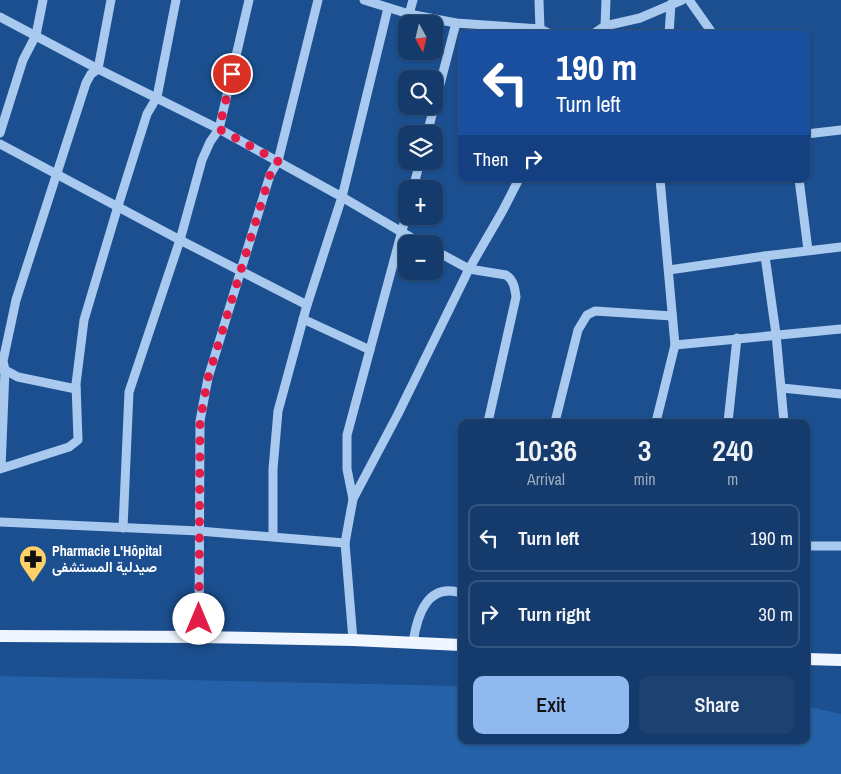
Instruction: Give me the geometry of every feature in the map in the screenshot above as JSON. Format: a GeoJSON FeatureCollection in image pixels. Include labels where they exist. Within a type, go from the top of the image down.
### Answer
{"type":"FeatureCollection","features":[{"type":"Feature","properties":{"kind":"main road"},"geometry":{"type":"LineString","coordinates":[[0,636],[199,637],[353,640],[458,645]]}},
{"type":"Feature","properties":{"kind":"main road"},"geometry":{"type":"LineString","coordinates":[[811,659],[841,660]]}},
{"type":"Feature","properties":{"kind":"main road"},"geometry":{"type":"LineString","coordinates":[[811,659],[841,667]]}},
{"type":"Feature","properties":{"kind":"street"},"geometry":{"type":"LineString","coordinates":[[0,132],[22,60],[36,35],[42,0]]}},
{"type":"Feature","properties":{"kind":"street"},"geometry":{"type":"LineString","coordinates":[[111,0],[98,69],[91,74],[86,83],[16,300],[2,369],[1,468],[70,447],[76,444],[78,440],[76,389],[84,320],[147,114],[157,97],[176,0]]}},
{"type":"Feature","properties":{"kind":"street"},"geometry":{"type":"LineString","coordinates":[[123,528],[129,392],[180,240],[202,160],[210,142],[219,129],[249,0]]}},
{"type":"Feature","properties":{"kind":"street"},"geometry":{"type":"LineString","coordinates":[[199,637],[200,421],[202,408],[208,378],[270,175],[278,161],[318,0]]}},
{"type":"Feature","properties":{"kind":"street"},"geometry":{"type":"LineString","coordinates":[[364,0],[409,14],[456,23],[540,29],[539,0]]}},
{"type":"Feature","properties":{"kind":"street"},"geometry":{"type":"LineString","coordinates":[[409,14],[413,0]]}},
{"type":"Feature","properties":{"kind":"street"},"geometry":{"type":"LineString","coordinates":[[605,26],[606,0]]}},
{"type":"Feature","properties":{"kind":"street"},"geometry":{"type":"LineString","coordinates":[[599,30],[605,26],[640,18],[682,0]]}},
{"type":"Feature","properties":{"kind":"street"},"geometry":{"type":"LineString","coordinates":[[689,0],[710,30]]}},
{"type":"Feature","properties":{"kind":"street"},"geometry":{"type":"LineString","coordinates":[[669,30],[671,4]]}},
{"type":"Feature","properties":{"kind":"street"},"geometry":{"type":"LineString","coordinates":[[273,536],[273,469],[278,412],[303,318],[342,197],[388,8]]}},
{"type":"Feature","properties":{"kind":"street"},"geometry":{"type":"LineString","coordinates":[[0,16],[98,69],[219,129],[342,197],[406,235]]}},
{"type":"Feature","properties":{"kind":"street"},"geometry":{"type":"LineString","coordinates":[[429,125],[456,23]]}},
{"type":"Feature","properties":{"kind":"street"},"geometry":{"type":"LineString","coordinates":[[810,134],[841,130]]}},
{"type":"Feature","properties":{"kind":"street"},"geometry":{"type":"LineString","coordinates":[[0,144],[307,305]]}},
{"type":"Feature","properties":{"kind":"street"},"geometry":{"type":"LineString","coordinates":[[353,640],[345,543],[353,499],[398,414],[469,269],[517,182]]}},
{"type":"Feature","properties":{"kind":"street"},"geometry":{"type":"LineString","coordinates":[[657,419],[675,345],[660,182]]}},
{"type":"Feature","properties":{"kind":"street"},"geometry":{"type":"LineString","coordinates":[[799,182],[808,250]]}},
{"type":"Feature","properties":{"kind":"street"},"geometry":{"type":"LineString","coordinates":[[353,499],[347,469],[347,435],[404,225]]}},
{"type":"Feature","properties":{"kind":"street"},"geometry":{"type":"LineString","coordinates":[[669,270],[841,247]]}},
{"type":"Feature","properties":{"kind":"street"},"geometry":{"type":"LineString","coordinates":[[443,255],[469,269],[506,275],[511,278],[516,291],[489,419]]}},
{"type":"Feature","properties":{"kind":"street"},"geometry":{"type":"LineString","coordinates":[[765,256],[776,334],[784,419]]}},
{"type":"Feature","properties":{"kind":"street"},"geometry":{"type":"LineString","coordinates":[[556,419],[578,330],[587,315],[594,311],[672,316]]}},
{"type":"Feature","properties":{"kind":"street"},"geometry":{"type":"LineString","coordinates":[[303,318],[370,350]]}},
{"type":"Feature","properties":{"kind":"street"},"geometry":{"type":"LineString","coordinates":[[675,345],[841,329]]}},
{"type":"Feature","properties":{"kind":"street"},"geometry":{"type":"LineString","coordinates":[[728,419],[737,338]]}},
{"type":"Feature","properties":{"kind":"street"},"geometry":{"type":"LineString","coordinates":[[2,369],[18,377],[76,389]]}},
{"type":"Feature","properties":{"kind":"street"},"geometry":{"type":"LineString","coordinates":[[782,388],[841,394]]}},
{"type":"Feature","properties":{"kind":"street"},"geometry":{"type":"LineString","coordinates":[[0,522],[200,531],[345,543]]}},
{"type":"Feature","properties":{"kind":"street"},"geometry":{"type":"LineString","coordinates":[[810,546],[841,546]]}},
{"type":"Feature","properties":{"kind":"street"},"geometry":{"type":"LineString","coordinates":[[414,643],[415,631],[423,607],[430,598],[442,592],[458,592]]}},
{"type":"Feature","properties":{"kind":"shaded area"},"geometry":{"type":"Polygon","coordinates":[[[0,676],[458,686],[458,744],[810,744],[810,707],[841,714],[841,774],[0,774],[0,676]]]}},
{"type":"Feature","properties":{"kind":"place","name":"Pharmacie L'Hôpital صيدلية المستشفى"},"geometry":{"type":"Point","coordinates":[33,583]}},
{"type":"Feature","properties":{"kind":"route"},"geometry":{"type":"LineString","coordinates":[[199,619],[200,421],[202,408],[208,378],[270,175],[278,161],[219,129],[232,74]]}}]}
